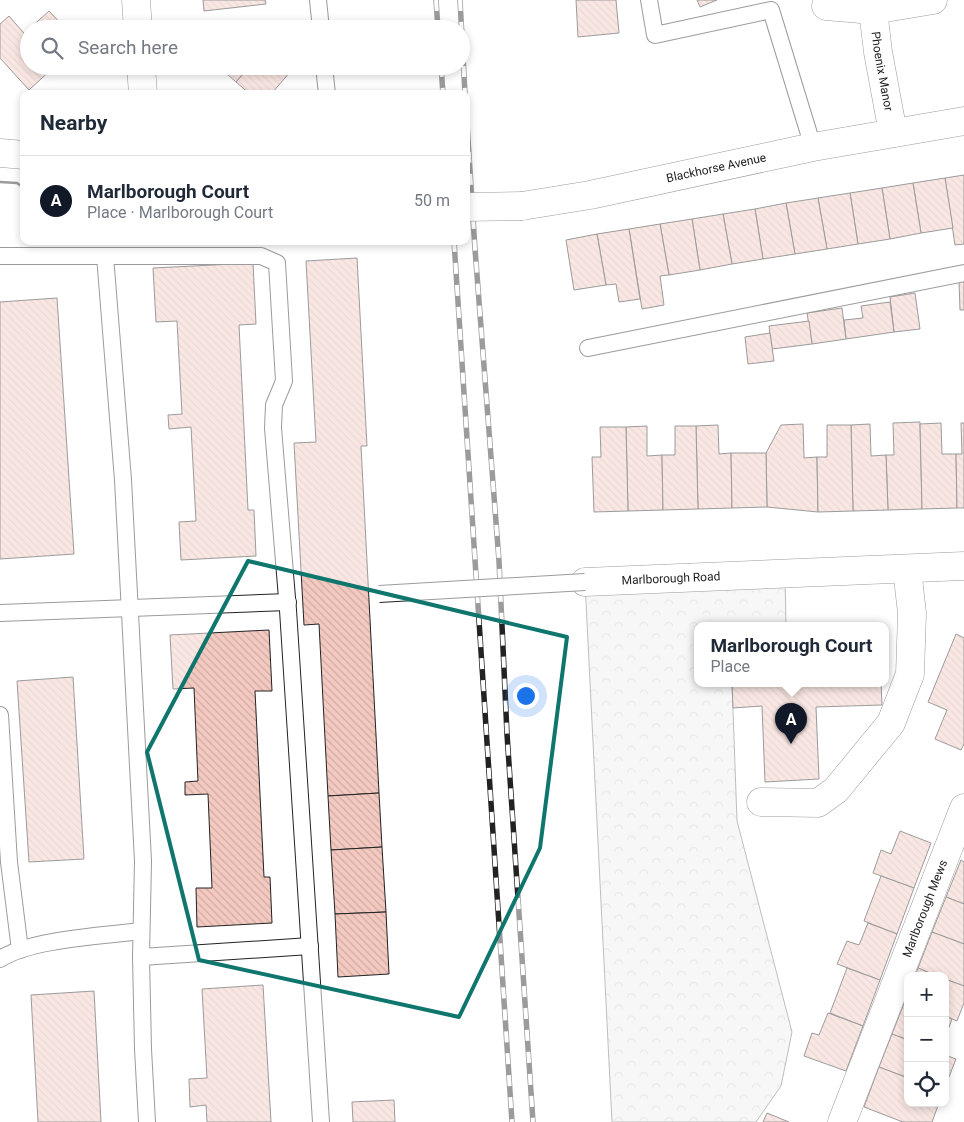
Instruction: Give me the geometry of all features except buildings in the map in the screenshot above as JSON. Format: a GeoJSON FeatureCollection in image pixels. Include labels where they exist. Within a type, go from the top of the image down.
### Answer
{"type":"FeatureCollection","features":[{"type":"Feature","properties":{"kind":"street"},"geometry":{"type":"LineString","coordinates":[[136,0],[137,20]]}},
{"type":"Feature","properties":{"kind":"street"},"geometry":{"type":"LineString","coordinates":[[826,6],[873,10],[932,0]]}},
{"type":"Feature","properties":{"kind":"street","name":"Phoenix Manor"},"geometry":{"type":"LineString","coordinates":[[873,10],[878,52],[893,133]]}},
{"type":"Feature","properties":{"kind":"street"},"geometry":{"type":"LineString","coordinates":[[142,75],[143,90]]}},
{"type":"Feature","properties":{"kind":"street","name":"Blackhorse Avenue"},"geometry":{"type":"LineString","coordinates":[[470,207],[522,206],[590,194],[813,147],[964,121]]}},
{"type":"Feature","properties":{"kind":"street"},"geometry":{"type":"LineString","coordinates":[[0,153],[20,155]]}},
{"type":"Feature","properties":{"kind":"street","name":"Marlborough Road"},"geometry":{"type":"LineString","coordinates":[[584,582],[964,566]]}},
{"type":"Feature","properties":{"kind":"street"},"geometry":{"type":"LineString","coordinates":[[761,802],[818,803],[836,790],[891,724],[910,674],[912,613],[907,569]]}},
{"type":"Feature","properties":{"kind":"street","name":"Marlborough Mews"},"geometry":{"type":"LineString","coordinates":[[842,1122],[964,808]]}},
{"type":"Feature","properties":{"kind":"lane"},"geometry":{"type":"LineString","coordinates":[[318,0],[320,20]]}},
{"type":"Feature","properties":{"kind":"lane"},"geometry":{"type":"LineString","coordinates":[[649,0],[656,35],[771,10],[813,147]]}},
{"type":"Feature","properties":{"kind":"lane"},"geometry":{"type":"LineString","coordinates":[[325,75],[327,90]]}},
{"type":"Feature","properties":{"kind":"lane"},"geometry":{"type":"LineString","coordinates":[[0,256],[261,256],[277,264],[284,381],[274,405],[273,428],[288,602],[321,1122]]}},
{"type":"Feature","properties":{"kind":"lane"},"geometry":{"type":"LineString","coordinates":[[105,256],[123,480],[143,861],[141,931],[142,1049],[147,1122]]}},
{"type":"Feature","properties":{"kind":"lane"},"geometry":{"type":"LineString","coordinates":[[588,348],[964,273]]}},
{"type":"Feature","properties":{"kind":"lane","name":"Marlborough Road"},"geometry":{"type":"LineString","coordinates":[[379,594],[584,582]]}},
{"type":"Feature","properties":{"kind":"lane"},"geometry":{"type":"LineString","coordinates":[[0,613],[288,602]]}},
{"type":"Feature","properties":{"kind":"lane"},"geometry":{"type":"LineString","coordinates":[[0,715],[9,862],[20,950]]}},
{"type":"Feature","properties":{"kind":"lane"},"geometry":{"type":"LineString","coordinates":[[0,959],[20,950],[63,941],[141,931]]}},
{"type":"Feature","properties":{"kind":"lane"},"geometry":{"type":"LineString","coordinates":[[141,956],[310,946]]}},
{"type":"Feature","properties":{"kind":"highlighted area"},"geometry":{"type":"Polygon","coordinates":[[[248,561],[567,637],[540,848],[459,1017],[199,960],[147,752],[248,561]]]}},
{"type":"Feature","properties":{"kind":"green space"},"geometry":{"type":"Polygon","coordinates":[[[785,574],[786,622],[694,622],[694,687],[732,687],[737,821],[792,1032],[781,1086],[756,1122],[612,1122],[585,582],[785,574]]]}},
{"type":"Feature","properties":{"kind":"railway"},"geometry":{"type":"LineString","coordinates":[[436,0],[437,20]]}},
{"type":"Feature","properties":{"kind":"railway"},"geometry":{"type":"LineString","coordinates":[[460,0],[461,20]]}},
{"type":"Feature","properties":{"kind":"railway"},"geometry":{"type":"LineString","coordinates":[[442,75],[443,90]]}},
{"type":"Feature","properties":{"kind":"railway"},"geometry":{"type":"LineString","coordinates":[[464,75],[465,90]]}},
{"type":"Feature","properties":{"kind":"railway"},"geometry":{"type":"LineString","coordinates":[[470,171],[499,561],[507,734],[533,1122]]}},
{"type":"Feature","properties":{"kind":"railway"},"geometry":{"type":"LineString","coordinates":[[454,245],[512,1122]]}},
{"type":"Feature","properties":{"kind":"wall"},"geometry":{"type":"LineString","coordinates":[[0,182],[17,183],[20,185]]}},
{"type":"Feature","properties":{"kind":"place","name":"Marlborough Court"},"geometry":{"type":"Point","coordinates":[791,744]}}]}
